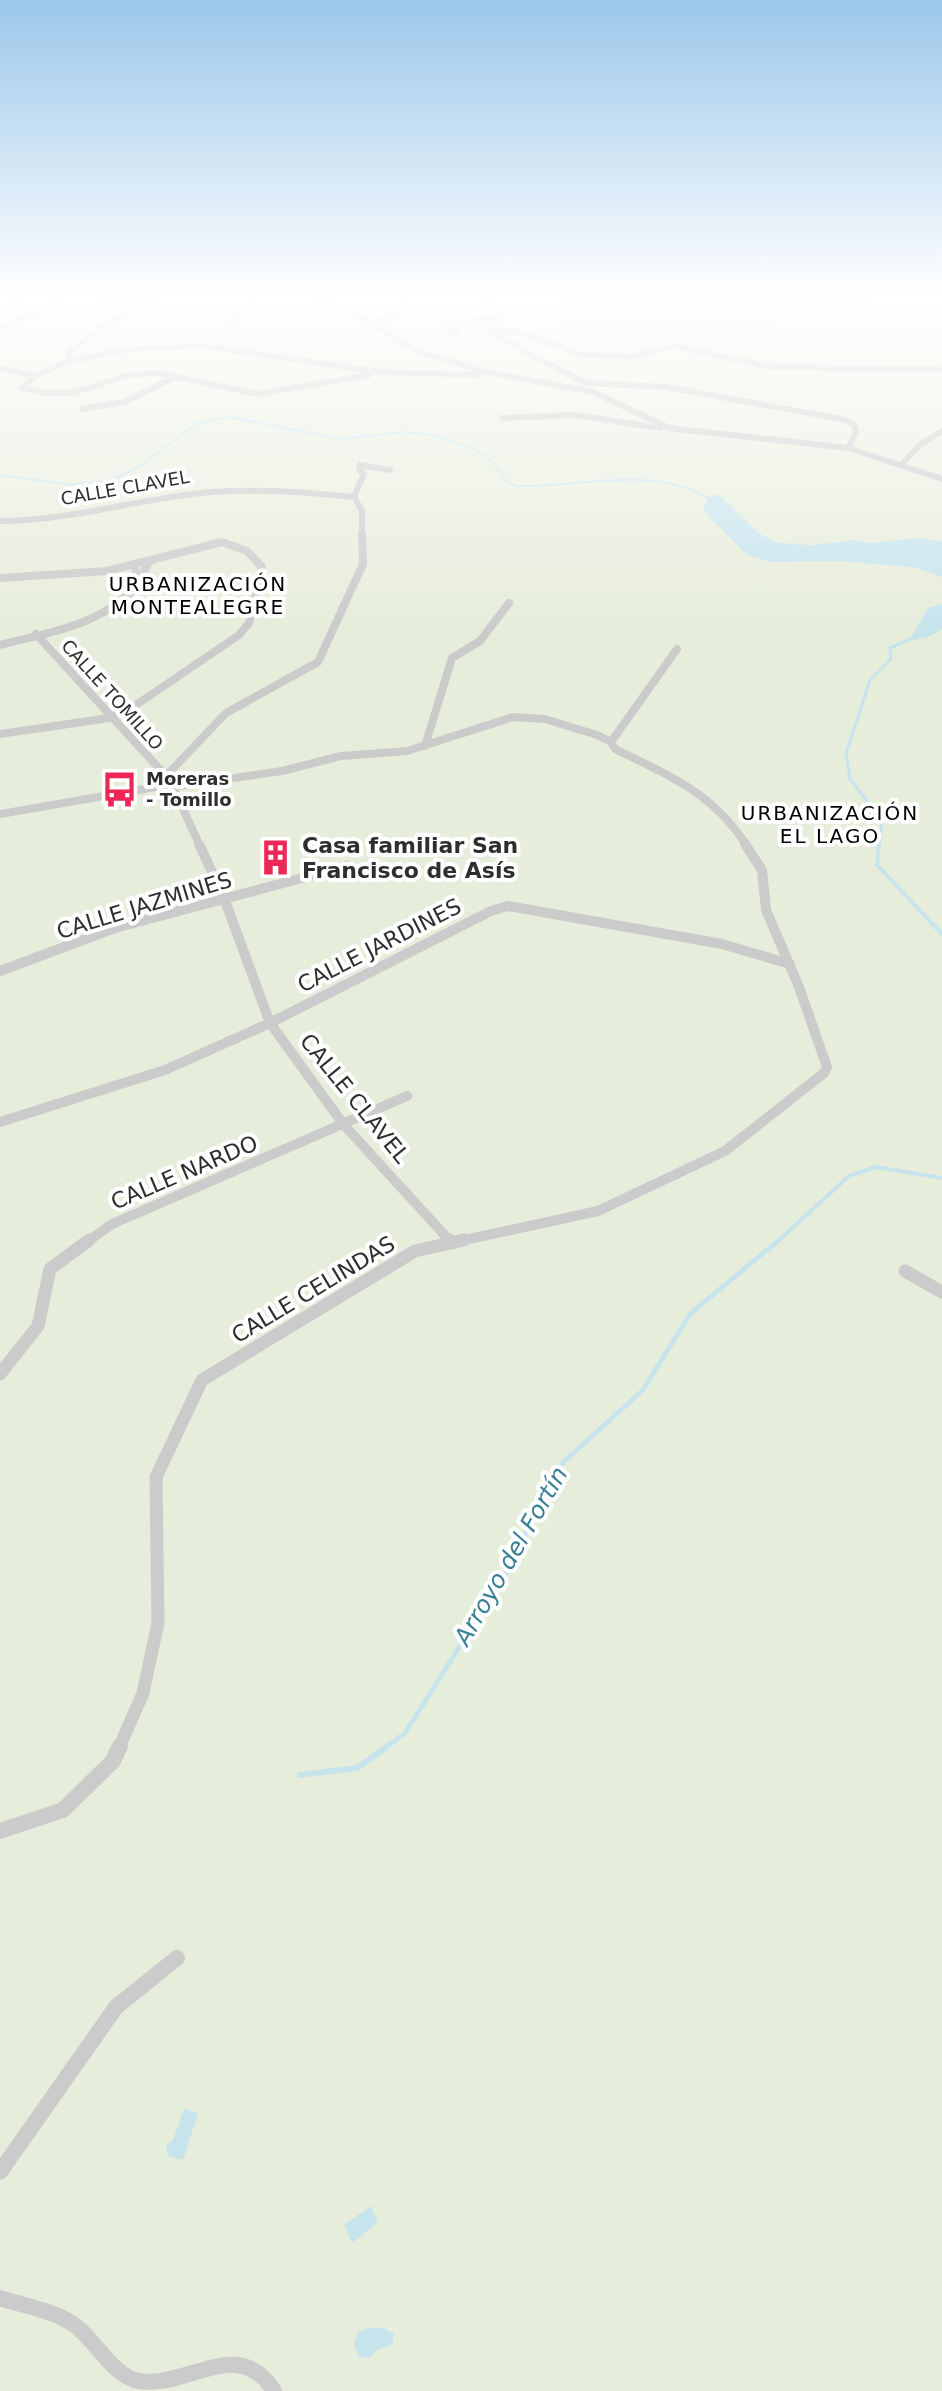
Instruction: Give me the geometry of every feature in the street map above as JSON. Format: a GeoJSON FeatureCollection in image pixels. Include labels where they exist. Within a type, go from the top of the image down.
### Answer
{"type":"FeatureCollection","features":[{"type":"Feature","properties":{"kind":"street"},"geometry":{"type":"LineString","coordinates":[[82,409],[115,404]]}},
{"type":"Feature","properties":{"kind":"street"},"geometry":{"type":"LineString","coordinates":[[615,404],[652,426]]}},
{"type":"Feature","properties":{"kind":"street"},"geometry":{"type":"LineString","coordinates":[[757,404],[854,424],[856,432],[848,448]]}},
{"type":"Feature","properties":{"kind":"street"},"geometry":{"type":"LineString","coordinates":[[502,418],[564,414],[848,448],[942,479]]}},
{"type":"Feature","properties":{"kind":"street"},"geometry":{"type":"LineString","coordinates":[[901,465],[920,445],[942,431]]}},
{"type":"Feature","properties":{"kind":"street"},"geometry":{"type":"LineString","coordinates":[[171,784],[226,713],[318,662],[363,564],[362,511],[354,497],[365,474],[359,469],[360,465],[390,470]]}},
{"type":"Feature","properties":{"kind":"street","name":"CALLE CLAVEL"},"geometry":{"type":"LineString","coordinates":[[0,521],[49,521],[202,493],[354,497]]}},
{"type":"Feature","properties":{"kind":"street"},"geometry":{"type":"LineString","coordinates":[[0,578],[43,577],[134,565],[217,542],[237,546],[262,567],[257,600],[249,623],[239,635],[133,707],[109,718],[0,734]]}},
{"type":"Feature","properties":{"kind":"street"},"geometry":{"type":"LineString","coordinates":[[0,645],[108,612],[124,602],[150,561]]}},
{"type":"Feature","properties":{"kind":"street"},"geometry":{"type":"LineString","coordinates":[[132,591],[136,571],[134,565]]}},
{"type":"Feature","properties":{"kind":"street"},"geometry":{"type":"LineString","coordinates":[[425,746],[452,658],[480,641],[509,603]]}},
{"type":"Feature","properties":{"kind":"street","name":"CALLE TOMILLO"},"geometry":{"type":"LineString","coordinates":[[36,634],[171,784]]}},
{"type":"Feature","properties":{"kind":"street"},"geometry":{"type":"LineString","coordinates":[[611,742],[677,649]]}},
{"type":"Feature","properties":{"kind":"street","name":"CALLE CELINDAS"},"geometry":{"type":"LineString","coordinates":[[0,814],[171,784],[267,774],[333,757],[393,753],[425,746],[499,719],[530,717],[571,727],[611,742],[615,749],[689,785],[709,801],[742,839],[762,870],[766,910],[827,1060],[824,1073],[725,1151],[598,1211],[415,1251],[202,1380],[156,1477],[158,1623],[143,1693],[113,1761],[63,1810],[0,1831]]}},
{"type":"Feature","properties":{"kind":"street","name":"CALLE CLAVEL"},"geometry":{"type":"LineString","coordinates":[[171,784],[224,898],[270,1023],[344,1125],[452,1243]]}},
{"type":"Feature","properties":{"kind":"street","name":"CALLE JAZMINES"},"geometry":{"type":"LineString","coordinates":[[0,971],[115,928],[347,866]]}},
{"type":"Feature","properties":{"kind":"street","name":"CALLE JARDINES"},"geometry":{"type":"LineString","coordinates":[[0,1122],[165,1070],[270,1023],[491,911],[508,906],[722,944],[790,964]]}},
{"type":"Feature","properties":{"kind":"street","name":"CALLE NARDO"},"geometry":{"type":"LineString","coordinates":[[0,1374],[38,1326],[50,1269],[112,1224],[407,1096]]}},
{"type":"Feature","properties":{"kind":"street"},"geometry":{"type":"LineString","coordinates":[[905,1271],[942,1292]]}},
{"type":"Feature","properties":{"kind":"street"},"geometry":{"type":"LineString","coordinates":[[0,2172],[116,2007],[177,1958]]}},
{"type":"Feature","properties":{"kind":"street"},"geometry":{"type":"LineString","coordinates":[[0,2298],[70,2322],[130,2379],[140,2383],[162,2384],[234,2363],[266,2378],[274,2391]]}},
{"type":"Feature","properties":{"kind":"green space"},"geometry":{"type":"Polygon","coordinates":[[[0,404],[942,404],[942,2391],[0,2391],[0,404]]]}},
{"type":"Feature","properties":{"kind":"water"},"geometry":{"type":"Polygon","coordinates":[[[719,494],[758,533],[779,543],[813,545],[855,540],[869,543],[919,538],[942,541],[942,577],[913,567],[838,561],[770,562],[747,555],[703,510],[709,497],[719,494]]]}},
{"type":"Feature","properties":{"kind":"water"},"geometry":{"type":"Polygon","coordinates":[[[942,604],[942,629],[928,637],[909,641],[928,608],[942,604]]]}},
{"type":"Feature","properties":{"kind":"water"},"geometry":{"type":"Polygon","coordinates":[[[184,2109],[198,2113],[183,2160],[168,2156],[166,2145],[173,2140],[184,2109]]]}},
{"type":"Feature","properties":{"kind":"water"},"geometry":{"type":"Polygon","coordinates":[[[371,2206],[378,2222],[352,2243],[344,2225],[371,2206]]]}},
{"type":"Feature","properties":{"kind":"water"},"geometry":{"type":"Polygon","coordinates":[[[384,2328],[394,2334],[392,2345],[379,2349],[369,2358],[359,2357],[354,2344],[358,2332],[384,2328]]]}},
{"type":"Feature","properties":{"kind":"waterway"},"geometry":{"type":"LineString","coordinates":[[0,475],[72,485],[114,480],[143,464],[196,424],[229,417],[342,439],[402,432],[432,435],[480,452],[492,461],[507,482],[517,486],[641,480],[665,482],[711,500]]}},
{"type":"Feature","properties":{"kind":"waterway"},"geometry":{"type":"LineString","coordinates":[[879,846],[882,820],[850,779],[846,753],[870,680],[891,659],[890,648],[913,638]]}},
{"type":"Feature","properties":{"kind":"waterway"},"geometry":{"type":"LineString","coordinates":[[879,844],[877,865],[942,934]]}},
{"type":"Feature","properties":{"kind":"waterway","name":"Arroyo del Fortín"},"geometry":{"type":"LineString","coordinates":[[777,1242],[849,1176],[876,1167],[942,1178]]}},
{"type":"Feature","properties":{"kind":"waterway","name":"Arroyo del Fortín"},"geometry":{"type":"LineString","coordinates":[[385,1748],[405,1733],[505,1575],[559,1466],[643,1390],[690,1314],[779,1240]]}},
{"type":"Feature","properties":{"kind":"waterway","name":"Arroyo del Fortín"},"geometry":{"type":"LineString","coordinates":[[300,1775],[357,1768],[388,1746]]}},
{"type":"Feature","properties":{"kind":"place","name":"Moreras - Tomillo"},"geometry":{"type":"Point","coordinates":[120,789]}},
{"type":"Feature","properties":{"kind":"place","name":"Casa familiar San Francisco de Asís"},"geometry":{"type":"Point","coordinates":[276,858]}},
{"type":"Feature","properties":{"kind":"district","name":"URBANIZACIÓN MONTEALEGRE"},"geometry":{"type":"Point","coordinates":[198,596]}},
{"type":"Feature","properties":{"kind":"district","name":"URBANIZACIÓN EL LAGO"},"geometry":{"type":"Point","coordinates":[830,824]}}]}
